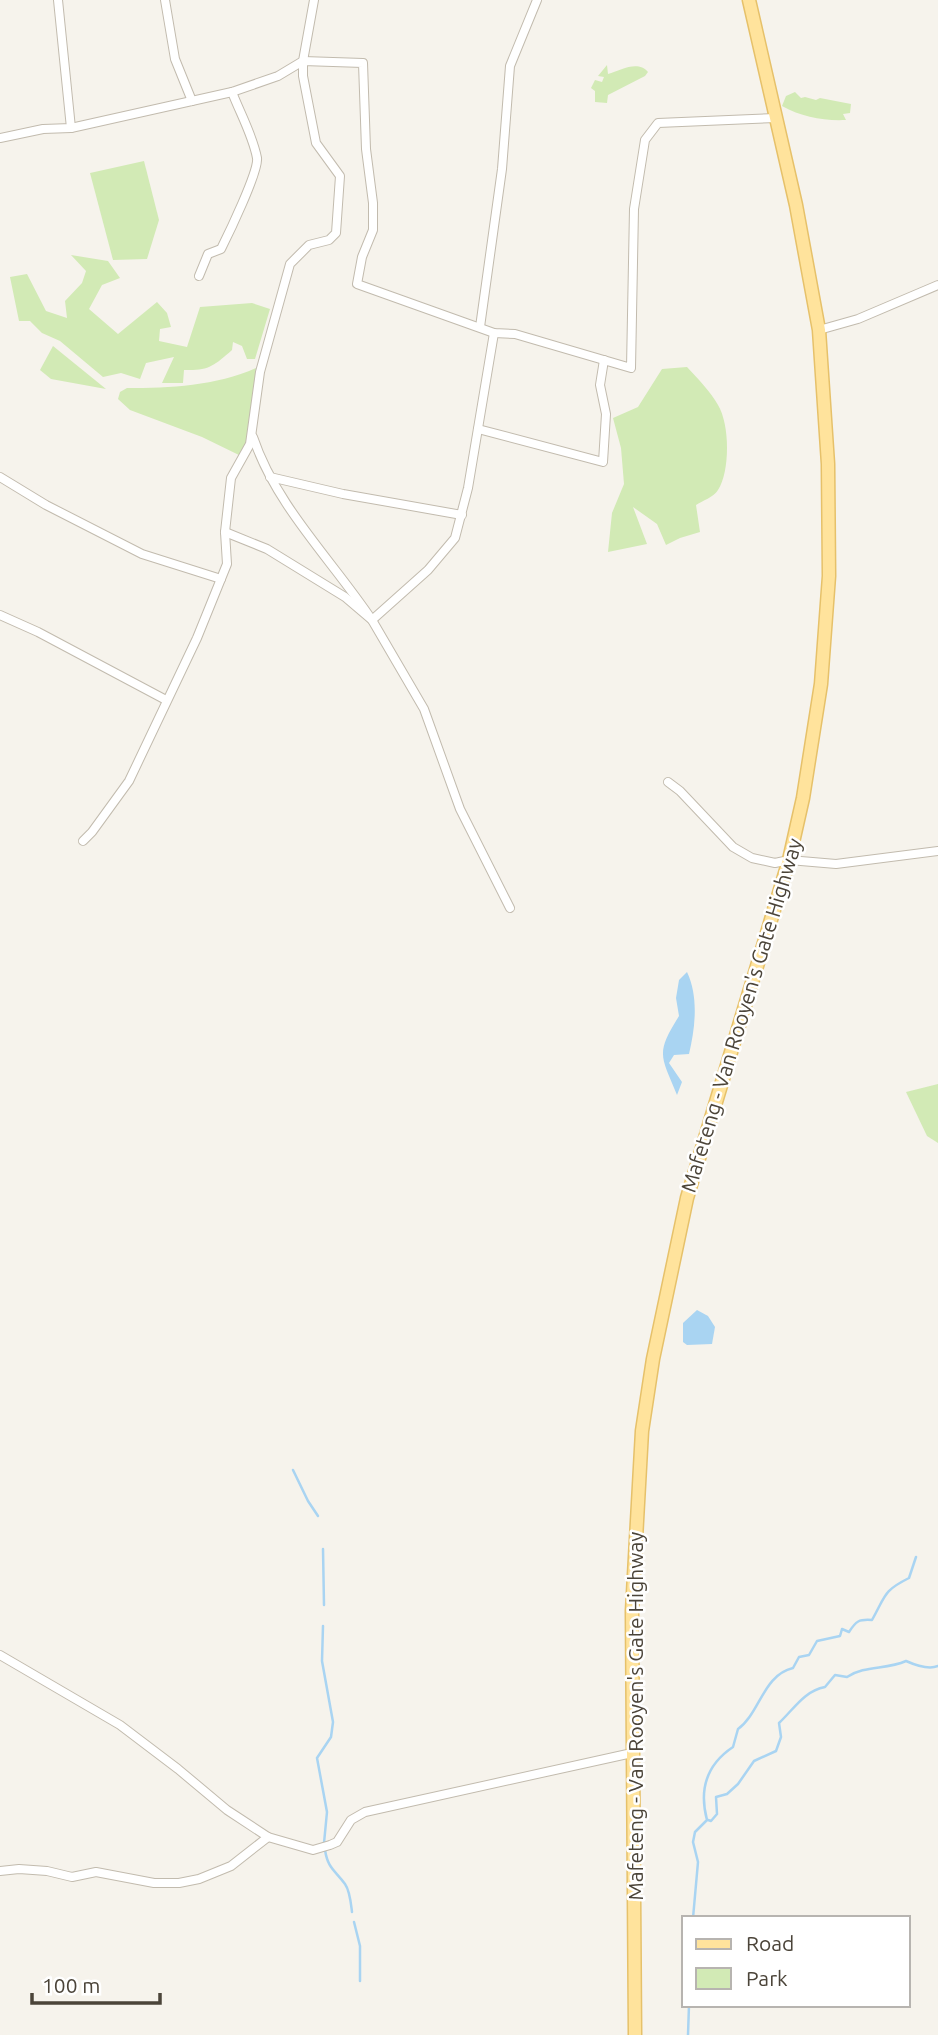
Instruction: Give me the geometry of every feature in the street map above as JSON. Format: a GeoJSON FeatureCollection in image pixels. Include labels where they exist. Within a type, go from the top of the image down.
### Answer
{"type":"FeatureCollection","features":[{"type":"Feature","properties":{"kind":"main road","name":"Mafeteng - Van Rooyen's Gate Highway"},"geometry":{"type":"LineString","coordinates":[[635,2035],[632,1611],[642,1431],[673,1254],[692,1179],[789,860],[803,798],[821,684],[829,576],[828,464],[819,330],[796,205],[749,0]]}},
{"type":"Feature","properties":{"kind":"street"},"geometry":{"type":"LineString","coordinates":[[58,0],[71,128]]}},
{"type":"Feature","properties":{"kind":"street"},"geometry":{"type":"LineString","coordinates":[[165,0],[175,59],[192,101]]}},
{"type":"Feature","properties":{"kind":"street"},"geometry":{"type":"LineString","coordinates":[[83,841],[129,781],[197,638],[227,564],[225,532],[231,478],[250,444],[260,373],[290,264],[309,245],[329,240],[336,233],[340,176],[316,143],[303,76],[303,61],[314,0]]}},
{"type":"Feature","properties":{"kind":"street"},"geometry":{"type":"LineString","coordinates":[[480,327],[485,275],[502,169],[510,66],[537,0]]}},
{"type":"Feature","properties":{"kind":"street"},"geometry":{"type":"LineString","coordinates":[[0,138],[43,128],[71,128],[232,92],[278,76],[303,61],[363,63],[366,149],[373,204],[373,230],[362,257],[357,285],[494,332],[515,334],[631,368],[634,209],[645,140],[658,123],[776,118]]}},
{"type":"Feature","properties":{"kind":"street"},"geometry":{"type":"LineString","coordinates":[[199,275],[208,254],[221,249],[234,224],[255,175],[258,160],[232,92]]}},
{"type":"Feature","properties":{"kind":"street"},"geometry":{"type":"LineString","coordinates":[[819,330],[858,318],[938,285]]}},
{"type":"Feature","properties":{"kind":"street"},"geometry":{"type":"LineString","coordinates":[[372,620],[428,570],[455,538],[462,515],[494,332]]}},
{"type":"Feature","properties":{"kind":"street"},"geometry":{"type":"LineString","coordinates":[[478,429],[603,462],[606,414],[600,385],[604,360]]}},
{"type":"Feature","properties":{"kind":"street"},"geometry":{"type":"LineString","coordinates":[[252,434],[261,461],[285,503],[349,585],[424,709],[460,809],[510,908]]}},
{"type":"Feature","properties":{"kind":"street"},"geometry":{"type":"LineString","coordinates":[[0,477],[46,505],[142,554],[221,579]]}},
{"type":"Feature","properties":{"kind":"street"},"geometry":{"type":"LineString","coordinates":[[270,477],[343,494],[462,515]]}},
{"type":"Feature","properties":{"kind":"street"},"geometry":{"type":"LineString","coordinates":[[225,532],[267,549],[345,597],[372,620]]}},
{"type":"Feature","properties":{"kind":"street"},"geometry":{"type":"LineString","coordinates":[[0,615],[38,632],[166,700]]}},
{"type":"Feature","properties":{"kind":"street"},"geometry":{"type":"LineString","coordinates":[[668,782],[680,791],[733,847],[752,858],[775,863],[789,860],[836,863],[938,851]]}},
{"type":"Feature","properties":{"kind":"street"},"geometry":{"type":"LineString","coordinates":[[0,1656],[120,1725],[227,1810],[268,1837],[313,1850],[337,1842],[351,1821],[365,1812],[632,1753]]}},
{"type":"Feature","properties":{"kind":"street"},"geometry":{"type":"LineString","coordinates":[[0,1871],[47,1871],[72,1877],[96,1872],[154,1883],[179,1883],[199,1879],[231,1866],[268,1837]]}},
{"type":"Feature","properties":{"kind":"green space"},"geometry":{"type":"Polygon","coordinates":[[[607,65],[608,74],[634,66],[644,68],[648,72],[608,95],[607,103],[595,102],[595,91],[591,88],[595,80],[602,82],[604,77],[598,76],[607,65]]]}},
{"type":"Feature","properties":{"kind":"green space"},"geometry":{"type":"Polygon","coordinates":[[[795,92],[801,98],[820,98],[851,104],[850,113],[843,114],[846,120],[829,120],[805,116],[782,106],[786,96],[795,92]]]}},
{"type":"Feature","properties":{"kind":"green space"},"geometry":{"type":"Polygon","coordinates":[[[144,161],[159,220],[147,259],[113,260],[90,173],[144,161]]]}},
{"type":"Feature","properties":{"kind":"green space"},"geometry":{"type":"Polygon","coordinates":[[[71,255],[108,261],[120,278],[102,285],[89,309],[118,334],[157,302],[167,313],[171,327],[160,329],[159,341],[187,347],[200,307],[252,303],[270,309],[255,359],[247,359],[242,346],[233,342],[232,350],[215,364],[199,370],[184,370],[183,383],[162,383],[174,357],[146,363],[140,379],[121,373],[103,377],[60,341],[42,333],[30,321],[19,321],[10,277],[27,274],[46,311],[67,318],[65,301],[82,283],[86,271],[71,255]]]}},
{"type":"Feature","properties":{"kind":"green space"},"geometry":{"type":"Polygon","coordinates":[[[53,346],[106,389],[51,379],[40,370],[53,346]]]}},
{"type":"Feature","properties":{"kind":"green space"},"geometry":{"type":"Polygon","coordinates":[[[687,367],[711,395],[722,414],[727,448],[722,482],[714,495],[696,505],[700,532],[666,545],[657,524],[633,507],[647,544],[608,552],[612,513],[624,484],[621,448],[613,418],[638,407],[662,369],[687,367]]]}},
{"type":"Feature","properties":{"kind":"green space"},"geometry":{"type":"Polygon","coordinates":[[[256,368],[249,436],[241,456],[202,437],[130,410],[118,399],[120,392],[127,388],[209,382],[256,368]]]}},
{"type":"Feature","properties":{"kind":"green space"},"geometry":{"type":"Polygon","coordinates":[[[938,1084],[938,1143],[927,1136],[906,1092],[938,1084]]]}},
{"type":"Feature","properties":{"kind":"water"},"geometry":{"type":"Polygon","coordinates":[[[687,972],[693,992],[694,1024],[689,1054],[674,1055],[669,1063],[682,1082],[677,1095],[663,1055],[666,1039],[679,1016],[676,998],[679,980],[687,972]]]}},
{"type":"Feature","properties":{"kind":"water"},"geometry":{"type":"Polygon","coordinates":[[[697,1310],[708,1316],[715,1327],[712,1344],[687,1345],[683,1342],[683,1323],[697,1310]]]}},
{"type":"Feature","properties":{"kind":"waterway"},"geometry":{"type":"LineString","coordinates":[[293,1470],[318,1516]]}},
{"type":"Feature","properties":{"kind":"waterway"},"geometry":{"type":"LineString","coordinates":[[323,1549],[324,1605]]}},
{"type":"Feature","properties":{"kind":"waterway"},"geometry":{"type":"LineString","coordinates":[[693,1916],[698,1862],[693,1842],[695,1832],[707,1820],[704,1798],[711,1770],[733,1747],[738,1729],[752,1714],[775,1678],[793,1668],[799,1657],[809,1655],[817,1641],[840,1636],[842,1629],[849,1632],[861,1620],[872,1620],[890,1590],[909,1578],[916,1557]]}},
{"type":"Feature","properties":{"kind":"waterway"},"geometry":{"type":"LineString","coordinates":[[323,1626],[322,1661],[333,1722],[331,1737],[317,1758],[327,1812],[324,1843]]}},
{"type":"Feature","properties":{"kind":"waterway"},"geometry":{"type":"LineString","coordinates":[[708,1820],[711,1821],[717,1814],[716,1797],[727,1794],[738,1784],[754,1761],[776,1751],[781,1737],[779,1723],[805,1696],[825,1687],[835,1675],[847,1677],[861,1671],[906,1661],[926,1667],[938,1666]]}},
{"type":"Feature","properties":{"kind":"waterway"},"geometry":{"type":"LineString","coordinates":[[325,1850],[330,1865],[347,1887],[352,1912]]}},
{"type":"Feature","properties":{"kind":"waterway"},"geometry":{"type":"LineString","coordinates":[[354,1922],[360,1946],[360,1981]]}},
{"type":"Feature","properties":{"kind":"waterway"},"geometry":{"type":"LineString","coordinates":[[688,2035],[689,2007]]}}]}
